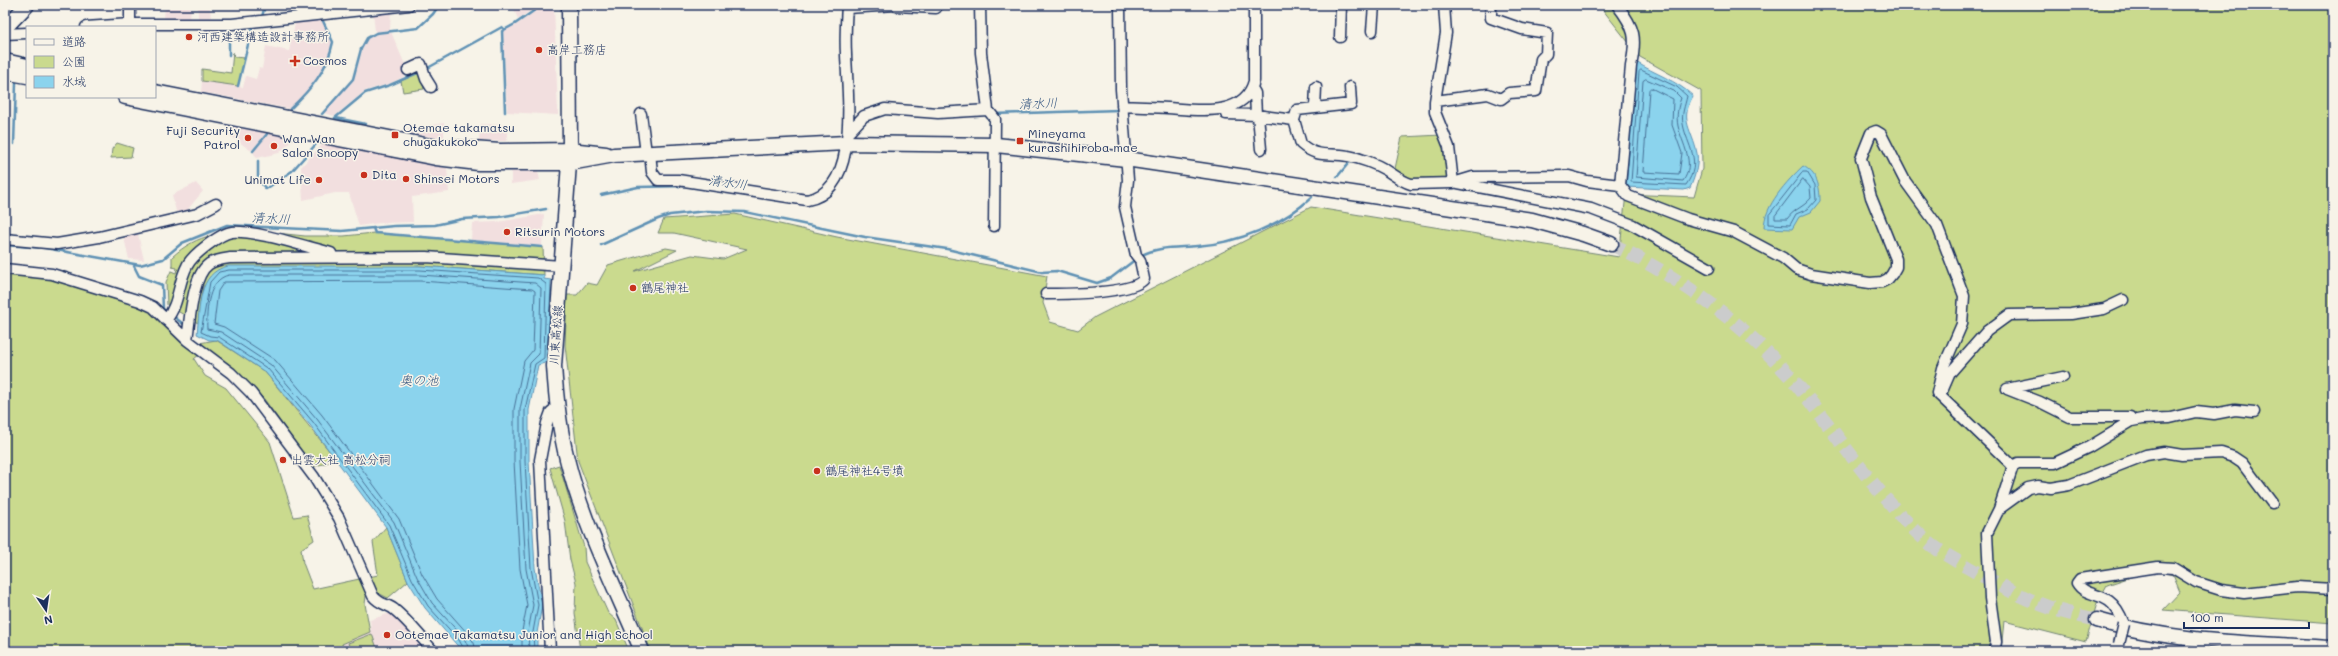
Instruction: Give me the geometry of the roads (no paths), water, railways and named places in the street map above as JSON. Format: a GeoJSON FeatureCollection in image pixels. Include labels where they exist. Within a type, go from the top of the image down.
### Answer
{"type":"FeatureCollection","features":[{"type":"Feature","properties":{"kind":"street"},"geometry":{"type":"LineString","coordinates":[[5,28],[27,5]]}},
{"type":"Feature","properties":{"kind":"street"},"geometry":{"type":"LineString","coordinates":[[130,5],[130,24]]}},
{"type":"Feature","properties":{"kind":"street"},"geometry":{"type":"LineString","coordinates":[[101,26],[130,24],[232,24],[409,5]]}},
{"type":"Feature","properties":{"kind":"street","name":"川東高松線"},"geometry":{"type":"LineString","coordinates":[[569,5],[570,156],[554,366],[557,407],[567,459],[576,489],[642,651]]}},
{"type":"Feature","properties":{"kind":"street"},"geometry":{"type":"LineString","coordinates":[[848,138],[846,54],[847,6],[936,8],[936,5]]}},
{"type":"Feature","properties":{"kind":"street"},"geometry":{"type":"LineString","coordinates":[[980,5],[981,53],[996,146],[994,226]]}},
{"type":"Feature","properties":{"kind":"street"},"geometry":{"type":"LineString","coordinates":[[1046,294],[1085,295],[1137,285],[1144,279],[1140,260],[1136,255],[1125,207],[1128,180],[1123,110],[1120,5]]}},
{"type":"Feature","properties":{"kind":"street"},"geometry":{"type":"LineString","coordinates":[[1254,5],[1253,91],[1261,149]]}},
{"type":"Feature","properties":{"kind":"street"},"geometry":{"type":"LineString","coordinates":[[1340,37],[1341,5]]}},
{"type":"Feature","properties":{"kind":"street"},"geometry":{"type":"LineString","coordinates":[[1372,31],[1374,5]]}},
{"type":"Feature","properties":{"kind":"street"},"geometry":{"type":"LineString","coordinates":[[1444,5],[1446,33],[1435,101],[1435,112],[1449,147],[1456,183]]}},
{"type":"Feature","properties":{"kind":"street"},"geometry":{"type":"LineString","coordinates":[[1435,101],[1488,94],[1501,99],[1509,93],[1536,91],[1541,59],[1546,54],[1547,33],[1522,29],[1491,18],[1491,5]]}},
{"type":"Feature","properties":{"kind":"street"},"geometry":{"type":"LineString","coordinates":[[1617,5],[1634,32],[1635,47],[1631,66],[1620,185],[1628,196],[1688,219],[1734,232],[1783,258],[1796,269],[1811,274],[1853,281],[1870,283],[1882,282],[1888,279],[1892,274],[1896,267],[1896,259],[1871,197],[1861,158],[1871,133],[1876,131],[1881,134],[1905,181],[1937,225],[1964,296],[1962,324],[1938,381],[1937,393],[2013,466]]}},
{"type":"Feature","properties":{"kind":"street"},"geometry":{"type":"LineString","coordinates":[[5,34],[26,32]]}},
{"type":"Feature","properties":{"kind":"street"},"geometry":{"type":"LineString","coordinates":[[5,61],[26,66]]}},
{"type":"Feature","properties":{"kind":"street"},"geometry":{"type":"LineString","coordinates":[[408,70],[421,64],[426,79],[431,87]]}},
{"type":"Feature","properties":{"kind":"street"},"geometry":{"type":"LineString","coordinates":[[5,72],[26,76]]}},
{"type":"Feature","properties":{"kind":"street"},"geometry":{"type":"LineString","coordinates":[[1315,108],[1316,87]]}},
{"type":"Feature","properties":{"kind":"street"},"geometry":{"type":"LineString","coordinates":[[1350,87],[1351,104],[1297,110],[1294,120],[1301,144],[1312,152],[1348,156],[1385,169],[1411,184],[1456,183],[1591,209],[1633,224],[1709,268]]}},
{"type":"Feature","properties":{"kind":"street"},"geometry":{"type":"LineString","coordinates":[[1225,111],[1253,91]]}},
{"type":"Feature","properties":{"kind":"street"},"geometry":{"type":"LineString","coordinates":[[156,92],[430,146],[570,156]]}},
{"type":"Feature","properties":{"kind":"street"},"geometry":{"type":"LineString","coordinates":[[130,98],[457,161],[614,155],[848,138],[996,146],[1126,159],[1532,220],[1584,234],[1612,244]]}},
{"type":"Feature","properties":{"kind":"street"},"geometry":{"type":"LineString","coordinates":[[641,114],[652,172],[658,180],[678,180],[808,200],[816,198],[825,192],[834,181],[848,138],[864,116],[885,109],[938,113],[991,114]]}},
{"type":"Feature","properties":{"kind":"street"},"geometry":{"type":"LineString","coordinates":[[1123,110],[1225,111],[1294,120]]}},
{"type":"Feature","properties":{"kind":"street"},"geometry":{"type":"LineString","coordinates":[[1456,183],[1473,177],[1569,176],[1587,181],[1620,185]]}},
{"type":"Feature","properties":{"kind":"street"},"geometry":{"type":"LineString","coordinates":[[5,239],[57,244],[99,237],[197,214],[216,204]]}},
{"type":"Feature","properties":{"kind":"street"},"geometry":{"type":"LineString","coordinates":[[168,316],[186,266],[193,256],[225,233],[247,233],[347,256]]}},
{"type":"Feature","properties":{"kind":"street"},"geometry":{"type":"LineString","coordinates":[[187,340],[198,278],[210,263],[230,258],[347,256],[426,257],[562,266]]}},
{"type":"Feature","properties":{"kind":"street"},"geometry":{"type":"LineString","coordinates":[[5,269],[52,274],[111,290],[153,307],[168,316],[187,340],[231,373],[251,392],[314,476],[339,518],[373,596],[379,603],[395,609],[408,621],[433,651]]}},
{"type":"Feature","properties":{"kind":"street"},"geometry":{"type":"LineString","coordinates":[[1940,396],[1950,373],[1987,331],[2009,315],[2071,314],[2104,309],[2123,300]]}},
{"type":"Feature","properties":{"kind":"street"},"geometry":{"type":"LineString","coordinates":[[2063,377],[2007,389],[2040,402],[2070,417],[2108,415],[2130,416],[2132,421]]}},
{"type":"Feature","properties":{"kind":"street"},"geometry":{"type":"LineString","coordinates":[[550,651],[540,460],[547,424],[551,412],[557,407]]}},
{"type":"Feature","properties":{"kind":"street"},"geometry":{"type":"LineString","coordinates":[[1994,651],[1996,642],[1990,598],[1987,533],[1999,509],[2013,466],[2018,463],[2055,464],[2089,448],[2132,421],[2142,419],[2170,418],[2196,412],[2214,414],[2235,410],[2254,412]]}},
{"type":"Feature","properties":{"kind":"street"},"geometry":{"type":"LineString","coordinates":[[1999,509],[2028,488],[2038,486],[2051,488],[2069,485],[2146,455],[2164,452],[2182,455],[2221,453],[2233,457],[2242,463],[2272,503]]}},
{"type":"Feature","properties":{"kind":"street"},"geometry":{"type":"LineString","coordinates":[[2119,647],[2118,624],[2122,617],[2109,601],[2080,589],[2077,583],[2080,579],[2158,567],[2173,568],[2196,582],[2221,590],[2244,593],[2297,587],[2333,589]]}},
{"type":"Feature","properties":{"kind":"street"},"geometry":{"type":"LineString","coordinates":[[2097,620],[2178,637],[2333,648]]}},
{"type":"Feature","properties":{"kind":"water"},"geometry":{"type":"Polygon","coordinates":[[[1636,62],[1673,81],[1693,96],[1687,111],[1687,123],[1696,149],[1697,164],[1690,188],[1684,190],[1626,187],[1636,62]]]}},
{"type":"Feature","properties":{"kind":"water"},"geometry":{"type":"Polygon","coordinates":[[[1803,166],[1812,172],[1817,180],[1820,201],[1811,212],[1799,217],[1792,229],[1764,228],[1765,220],[1772,203],[1784,186],[1803,166]]]}},
{"type":"Feature","properties":{"kind":"water","name":"奥の池"},"geometry":{"type":"Polygon","coordinates":[[[228,266],[420,266],[544,275],[544,279],[551,280],[548,362],[538,365],[529,410],[529,461],[535,568],[542,605],[537,633],[537,651],[462,651],[425,608],[408,581],[386,527],[310,425],[265,372],[217,340],[209,340],[197,334],[200,303],[205,284],[210,276],[218,270],[228,266]]]}},
{"type":"Feature","properties":{"kind":"waterway"},"geometry":{"type":"LineString","coordinates":[[262,17],[265,5]]}},
{"type":"Feature","properties":{"kind":"waterway"},"geometry":{"type":"LineString","coordinates":[[322,114],[353,79],[361,49],[367,38],[376,33],[418,28],[433,14],[439,5]]}},
{"type":"Feature","properties":{"kind":"waterway"},"geometry":{"type":"LineString","coordinates":[[505,112],[502,31],[515,24],[542,5]]}},
{"type":"Feature","properties":{"kind":"waterway"},"geometry":{"type":"LineString","coordinates":[[290,109],[311,87],[327,62],[333,42],[321,17]]}},
{"type":"Feature","properties":{"kind":"waterway"},"geometry":{"type":"LineString","coordinates":[[238,86],[253,24]]}},
{"type":"Feature","properties":{"kind":"waterway"},"geometry":{"type":"LineString","coordinates":[[229,27],[229,55]]}},
{"type":"Feature","properties":{"kind":"waterway"},"geometry":{"type":"LineString","coordinates":[[426,69],[502,27],[504,29]]}},
{"type":"Feature","properties":{"kind":"waterway"},"geometry":{"type":"LineString","coordinates":[[335,118],[365,93],[390,85],[422,71]]}},
{"type":"Feature","properties":{"kind":"waterway"},"geometry":{"type":"LineString","coordinates":[[14,144],[16,83]]}},
{"type":"Feature","properties":{"kind":"waterway","name":"清水川"},"geometry":{"type":"LineString","coordinates":[[994,114],[1119,110]]}},
{"type":"Feature","properties":{"kind":"waterway"},"geometry":{"type":"LineString","coordinates":[[336,118],[366,124]]}},
{"type":"Feature","properties":{"kind":"waterway"},"geometry":{"type":"LineString","coordinates":[[253,151],[267,134]]}},
{"type":"Feature","properties":{"kind":"waterway"},"geometry":{"type":"LineString","coordinates":[[258,161],[258,179],[266,189],[292,171],[317,143]]}},
{"type":"Feature","properties":{"kind":"waterway"},"geometry":{"type":"LineString","coordinates":[[1337,177],[1352,159]]}},
{"type":"Feature","properties":{"kind":"waterway","name":"清水川"},"geometry":{"type":"LineString","coordinates":[[601,195],[638,187],[686,186]]}},
{"type":"Feature","properties":{"kind":"waterway","name":"清水川"},"geometry":{"type":"LineString","coordinates":[[809,204],[822,200],[828,196]]}},
{"type":"Feature","properties":{"kind":"waterway"},"geometry":{"type":"LineString","coordinates":[[1140,256],[1154,250],[1212,244],[1243,237],[1259,231],[1287,216],[1312,197]]}},
{"type":"Feature","properties":{"kind":"waterway","name":"清水川"},"geometry":{"type":"LineString","coordinates":[[5,245],[45,248],[140,265],[163,259],[182,243],[227,225],[342,231],[394,226],[435,225],[462,219],[499,217],[546,209]]}},
{"type":"Feature","properties":{"kind":"waterway"},"geometry":{"type":"LineString","coordinates":[[601,245],[670,215],[706,211],[745,212],[865,237],[947,249],[1042,272],[1057,271],[1097,283],[1111,278],[1136,259]]}},
{"type":"Feature","properties":{"kind":"waterway"},"geometry":{"type":"LineString","coordinates":[[373,228],[375,233],[542,247]]}},
{"type":"Feature","properties":{"kind":"waterway"},"geometry":{"type":"LineString","coordinates":[[134,266],[139,276],[162,285],[163,309],[169,313]]}},
{"type":"Feature","properties":{"kind":"waterway"},"geometry":{"type":"LineString","coordinates":[[173,316],[186,326]]}},
{"type":"Feature","properties":{"kind":"tunnel"},"geometry":{"type":"LineString","coordinates":[[1611,244],[1665,273],[1690,289],[1715,307],[1761,346],[1802,391],[1889,503],[1922,537],[1938,550],[1998,584],[2038,603],[2066,613],[2097,620]]}},
{"type":"Feature","properties":{"kind":"place","name":"河西建築構造設計事務所"},"geometry":{"type":"Point","coordinates":[189,37]}},
{"type":"Feature","properties":{"kind":"place","name":"高岸工務店"},"geometry":{"type":"Point","coordinates":[539,50]}},
{"type":"Feature","properties":{"kind":"place","name":"Cosmos"},"geometry":{"type":"Point","coordinates":[295,61]}},
{"type":"Feature","properties":{"kind":"place","name":"Otemae takamatsu chugakukoko"},"geometry":{"type":"Point","coordinates":[395,135]}},
{"type":"Feature","properties":{"kind":"place","name":"Fuji Security Patrol"},"geometry":{"type":"Point","coordinates":[248,138]}},
{"type":"Feature","properties":{"kind":"place","name":"Mineyama kurashihiroba mae"},"geometry":{"type":"Point","coordinates":[1020,141]}},
{"type":"Feature","properties":{"kind":"place","name":"Wan Wan Salon Snoopy"},"geometry":{"type":"Point","coordinates":[274,146]}},
{"type":"Feature","properties":{"kind":"place","name":"Dita"},"geometry":{"type":"Point","coordinates":[364,175]}},
{"type":"Feature","properties":{"kind":"place","name":"Shinsei Motors"},"geometry":{"type":"Point","coordinates":[406,179]}},
{"type":"Feature","properties":{"kind":"place","name":"Unimat Life"},"geometry":{"type":"Point","coordinates":[319,180]}},
{"type":"Feature","properties":{"kind":"place","name":"Ritsurin Motors"},"geometry":{"type":"Point","coordinates":[507,232]}},
{"type":"Feature","properties":{"kind":"place","name":"鶴尾神社"},"geometry":{"type":"Point","coordinates":[633,288]}},
{"type":"Feature","properties":{"kind":"place","name":"出雲大社 高松分祠"},"geometry":{"type":"Point","coordinates":[283,460]}},
{"type":"Feature","properties":{"kind":"place","name":"鶴尾神社4号墳"},"geometry":{"type":"Point","coordinates":[817,471]}},
{"type":"Feature","properties":{"kind":"place","name":"Ootemae Takamatsu Junior and High School"},"geometry":{"type":"Point","coordinates":[387,635]}}]}
